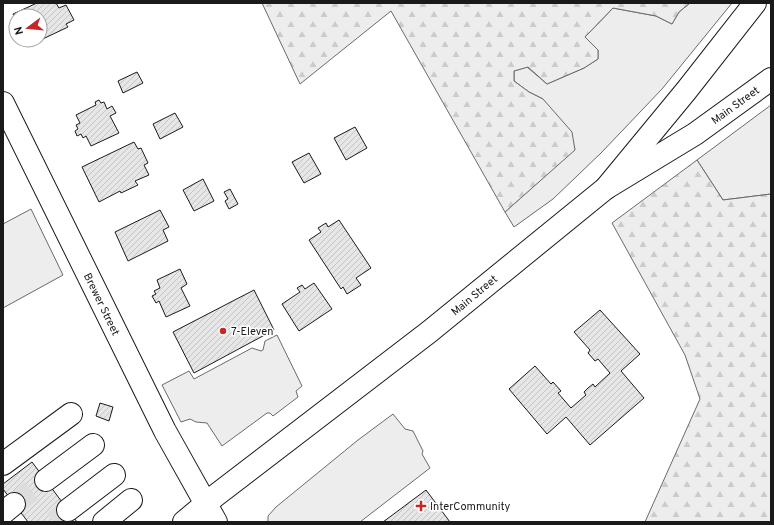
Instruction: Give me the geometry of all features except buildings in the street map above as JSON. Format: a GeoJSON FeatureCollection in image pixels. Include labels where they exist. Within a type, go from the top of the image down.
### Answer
{"type":"FeatureCollection","features":[{"type":"Feature","properties":{"kind":"main road"},"geometry":{"type":"LineString","coordinates":[[606,188],[691,85],[755,3]]}},
{"type":"Feature","properties":{"kind":"main road","name":"Main Street"},"geometry":{"type":"LineString","coordinates":[[184,522],[211,513],[429,332],[606,188],[688,138],[771,79]]}},
{"type":"Feature","properties":{"kind":"main road","name":"Brewer Street"},"geometry":{"type":"LineString","coordinates":[[3,103],[165,432],[211,513]]}},
{"type":"Feature","properties":{"kind":"main road"},"geometry":{"type":"LineString","coordinates":[[3,464],[71,414]]}},
{"type":"Feature","properties":{"kind":"main road"},"geometry":{"type":"LineString","coordinates":[[46,480],[93,445]]}},
{"type":"Feature","properties":{"kind":"main road"},"geometry":{"type":"LineString","coordinates":[[68,510],[114,475]]}},
{"type":"Feature","properties":{"kind":"main road"},"geometry":{"type":"LineString","coordinates":[[104,522],[131,500]]}},
{"type":"Feature","properties":{"kind":"shaded area"},"geometry":{"type":"Polygon","coordinates":[[[690,3],[732,3],[662,89],[601,153],[553,199],[514,227],[505,212],[575,149],[543,99],[529,92],[514,81],[514,71],[527,67],[547,84],[584,68],[598,59],[598,50],[585,37],[613,8],[656,16],[672,24],[679,12],[690,3]]]}},
{"type":"Feature","properties":{"kind":"shaded area"},"geometry":{"type":"Polygon","coordinates":[[[771,105],[771,194],[723,200],[697,160],[771,105]]]}},
{"type":"Feature","properties":{"kind":"shaded area"},"geometry":{"type":"Polygon","coordinates":[[[31,209],[63,275],[3,308],[3,224],[31,209]]]}},
{"type":"Feature","properties":{"kind":"shaded area"},"geometry":{"type":"Polygon","coordinates":[[[277,335],[302,386],[296,391],[298,397],[273,416],[270,413],[267,413],[222,446],[207,423],[196,422],[190,419],[181,422],[162,385],[189,371],[194,379],[252,348],[261,351],[263,350],[265,341],[277,335]]]}},
{"type":"Feature","properties":{"kind":"shaded area"},"geometry":{"type":"Polygon","coordinates":[[[393,414],[405,429],[413,431],[423,451],[422,454],[430,468],[360,522],[268,522],[268,516],[276,507],[358,440],[393,414]]]}},
{"type":"Feature","properties":{"kind":"green space"},"geometry":{"type":"Polygon","coordinates":[[[262,3],[690,3],[679,12],[672,24],[656,16],[613,8],[585,37],[598,50],[598,59],[584,68],[547,84],[528,67],[514,71],[514,81],[529,92],[543,99],[572,132],[575,150],[505,212],[391,11],[300,84],[262,3]]]}},
{"type":"Feature","properties":{"kind":"green space"},"geometry":{"type":"Polygon","coordinates":[[[697,160],[723,200],[771,194],[771,522],[645,522],[700,399],[685,355],[612,223],[697,160]]]}},
{"type":"Feature","properties":{"kind":"tunnel"},"geometry":{"type":"LineString","coordinates":[[14,504],[46,480]]}},
{"type":"Feature","properties":{"kind":"tunnel"},"geometry":{"type":"LineString","coordinates":[[54,522],[68,510]]}},
{"type":"Feature","properties":{"kind":"place","name":"7-Eleven"},"geometry":{"type":"Point","coordinates":[223,331]}},
{"type":"Feature","properties":{"kind":"place","name":"InterCommunity"},"geometry":{"type":"Point","coordinates":[421,506]}}]}
